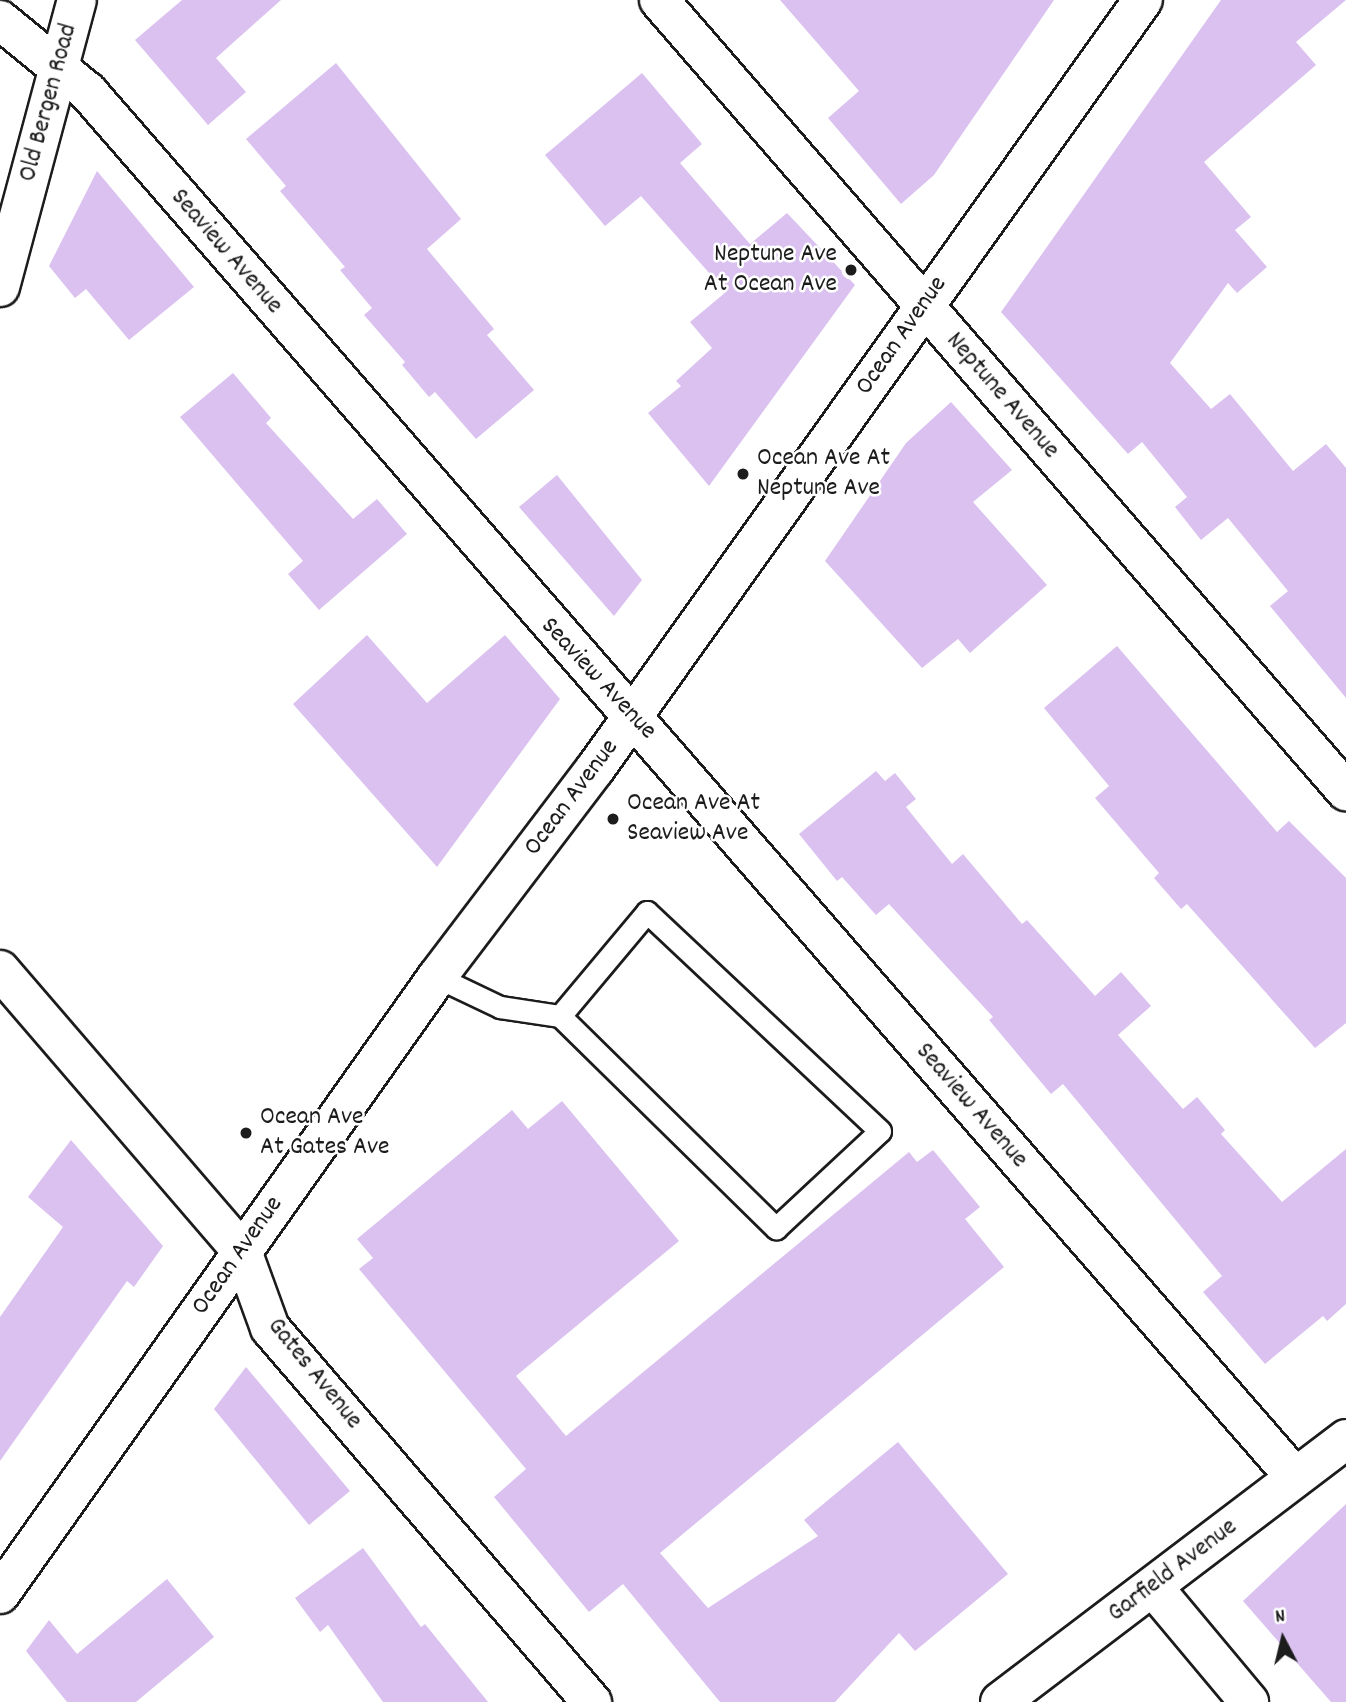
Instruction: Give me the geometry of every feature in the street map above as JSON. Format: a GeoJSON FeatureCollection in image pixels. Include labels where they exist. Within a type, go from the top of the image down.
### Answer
{"type":"FeatureCollection","features":[{"type":"Feature","properties":{"kind":"street","name":"Old Bergen Road"},"geometry":{"type":"LineString","coordinates":[[0,287],[56,66],[77,0]]}},
{"type":"Feature","properties":{"kind":"street","name":"Neptune Avenue"},"geometry":{"type":"LineString","coordinates":[[659,0],[1346,790]]}},
{"type":"Feature","properties":{"kind":"street","name":"Ocean Avenue"},"geometry":{"type":"LineString","coordinates":[[0,1594],[437,977],[630,719],[1143,0]]}},
{"type":"Feature","properties":{"kind":"street","name":"Seaview Avenue"},"geometry":{"type":"LineString","coordinates":[[0,20],[88,92],[630,719],[672,760],[1294,1477]]}},
{"type":"Feature","properties":{"kind":"street","name":"Gates Avenue"},"geometry":{"type":"LineString","coordinates":[[0,971],[242,1251],[270,1328],[592,1702]]}},
{"type":"Feature","properties":{"kind":"street","name":"Garfield Avenue"},"geometry":{"type":"LineString","coordinates":[[1000,1702],[1346,1439]]}},
{"type":"Feature","properties":{"kind":"street"},"geometry":{"type":"LineString","coordinates":[[1153,1587],[1249,1702]]}},
{"type":"Feature","properties":{"kind":"lane"},"geometry":{"type":"LineString","coordinates":[[437,977],[500,1007],[560,1016],[776,1228],[880,1131],[647,912],[560,1016]]}},
{"type":"Feature","properties":{"kind":"building"},"geometry":{"type":"Polygon","coordinates":[[[182,0],[281,0],[216,58],[246,92],[208,125],[135,40],[182,0]]]}},
{"type":"Feature","properties":{"kind":"building"},"geometry":{"type":"Polygon","coordinates":[[[780,0],[1054,0],[934,175],[901,204],[828,118],[859,91],[780,0]]]}},
{"type":"Feature","properties":{"kind":"building"},"geometry":{"type":"Polygon","coordinates":[[[1221,0],[1346,0],[1296,42],[1316,65],[1204,162],[1251,217],[1235,230],[1267,267],[1237,293],[1228,283],[1170,363],[1211,409],[1230,394],[1293,471],[1326,444],[1346,468],[1346,698],[1270,606],[1288,591],[1228,518],[1201,540],[1175,507],[1187,497],[1142,442],[1128,454],[1001,312],[1221,0]]]}},
{"type":"Feature","properties":{"kind":"building"},"geometry":{"type":"Polygon","coordinates":[[[336,63],[461,219],[427,249],[494,329],[487,335],[534,390],[476,439],[435,392],[429,397],[402,365],[405,362],[364,315],[372,308],[340,270],[345,267],[280,191],[286,186],[246,139],[336,63]]]}},
{"type":"Feature","properties":{"kind":"building"},"geometry":{"type":"Polygon","coordinates":[[[642,73],[702,144],[680,163],[750,244],[787,213],[855,285],[709,486],[648,413],[681,386],[676,381],[712,348],[690,322],[726,292],[641,196],[605,226],[545,155],[642,73]]]}},
{"type":"Feature","properties":{"kind":"building"},"geometry":{"type":"Polygon","coordinates":[[[97,171],[194,287],[129,340],[86,289],[75,298],[49,266],[97,171]]]}},
{"type":"Feature","properties":{"kind":"building"},"geometry":{"type":"Polygon","coordinates":[[[233,373],[271,418],[266,423],[353,519],[377,499],[407,534],[319,610],[288,574],[303,561],[180,417],[233,373]]]}},
{"type":"Feature","properties":{"kind":"building"},"geometry":{"type":"Polygon","coordinates":[[[951,402],[1012,470],[973,502],[1047,585],[970,653],[958,639],[922,668],[825,561],[906,443],[951,402]]]}},
{"type":"Feature","properties":{"kind":"building"},"geometry":{"type":"Polygon","coordinates":[[[557,475],[642,580],[614,616],[519,507],[557,475]]]}},
{"type":"Feature","properties":{"kind":"building"},"geometry":{"type":"Polygon","coordinates":[[[367,635],[427,703],[505,635],[560,699],[437,867],[293,704],[367,635]]]}},
{"type":"Feature","properties":{"kind":"building"},"geometry":{"type":"Polygon","coordinates":[[[1117,646],[1277,832],[1289,821],[1346,878],[1346,1023],[1315,1048],[1187,904],[1181,909],[1154,878],[1159,873],[1095,798],[1109,786],[1044,708],[1117,646]]]}},
{"type":"Feature","properties":{"kind":"building"},"geometry":{"type":"Polygon","coordinates":[[[876,771],[885,781],[895,773],[916,799],[906,807],[952,864],[963,854],[1022,924],[1027,920],[1095,996],[1121,972],[1151,1006],[1118,1035],[1183,1109],[1197,1097],[1225,1130],[1221,1134],[1282,1202],[1346,1149],[1346,1304],[1327,1321],[1323,1316],[1265,1364],[1203,1292],[1222,1276],[1063,1084],[1051,1094],[989,1020],[993,1017],[889,904],[876,915],[842,877],[837,881],[799,834],[876,771]]]}},
{"type":"Feature","properties":{"kind":"building"},"geometry":{"type":"Polygon","coordinates":[[[562,1101],[679,1241],[516,1376],[566,1436],[909,1152],[917,1162],[933,1150],[980,1207],[965,1219],[1004,1267],[660,1553],[708,1608],[818,1536],[804,1520],[898,1442],[1008,1574],[915,1651],[899,1633],[835,1702],[720,1702],[623,1584],[589,1612],[494,1497],[526,1469],[359,1269],[373,1258],[357,1239],[512,1110],[528,1129],[562,1101]]]}},
{"type":"Feature","properties":{"kind":"building"},"geometry":{"type":"Polygon","coordinates":[[[71,1140],[163,1246],[134,1287],[127,1281],[0,1461],[0,1317],[63,1227],[28,1197],[71,1140]]]}},
{"type":"Feature","properties":{"kind":"building"},"geometry":{"type":"Polygon","coordinates":[[[246,1367],[350,1491],[309,1525],[214,1409],[246,1367]]]}},
{"type":"Feature","properties":{"kind":"building"},"geometry":{"type":"Polygon","coordinates":[[[1346,1504],[1346,1702],[1331,1702],[1243,1601],[1346,1504]]]}},
{"type":"Feature","properties":{"kind":"building"},"geometry":{"type":"Polygon","coordinates":[[[363,1548],[421,1627],[425,1624],[488,1702],[383,1702],[328,1625],[320,1632],[295,1598],[363,1548]]]}},
{"type":"Feature","properties":{"kind":"building"},"geometry":{"type":"Polygon","coordinates":[[[167,1579],[214,1637],[136,1702],[67,1702],[26,1651],[49,1620],[77,1654],[167,1579]]]}},
{"type":"Feature","properties":{"kind":"place","name":"Neptune Ave At Ocean Ave"},"geometry":{"type":"Point","coordinates":[851,270]}},
{"type":"Feature","properties":{"kind":"place","name":"Ocean Ave At Neptune Ave"},"geometry":{"type":"Point","coordinates":[743,474]}},
{"type":"Feature","properties":{"kind":"place","name":"Ocean Ave At Seaview Ave"},"geometry":{"type":"Point","coordinates":[613,819]}},
{"type":"Feature","properties":{"kind":"place","name":"Ocean Ave At Gates Ave"},"geometry":{"type":"Point","coordinates":[246,1133]}}]}
